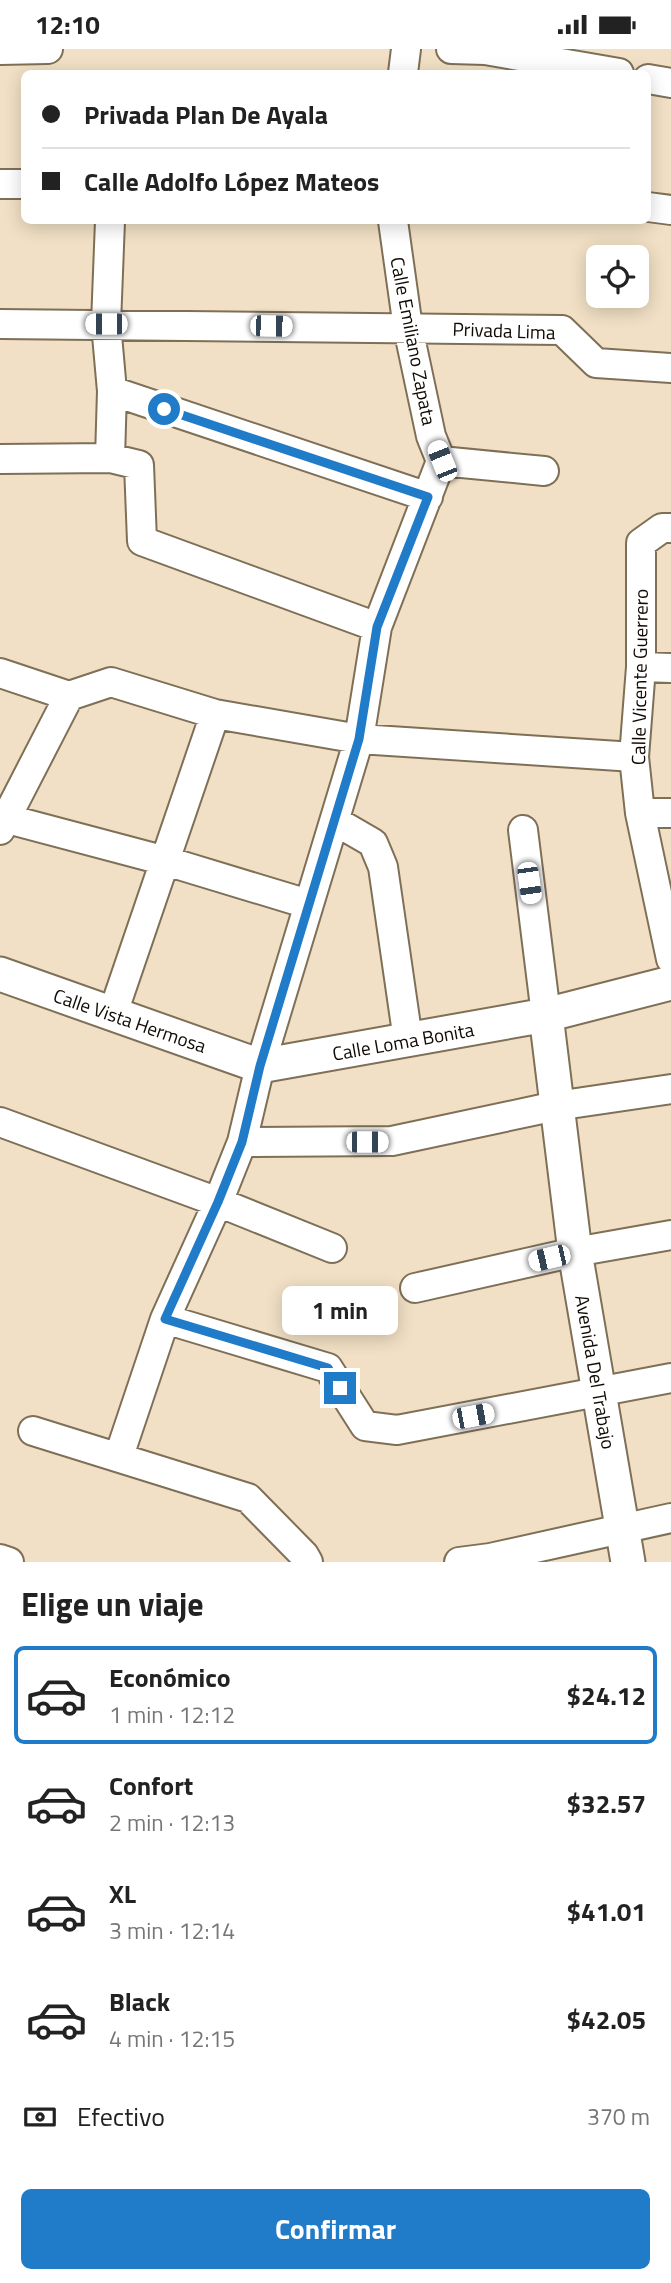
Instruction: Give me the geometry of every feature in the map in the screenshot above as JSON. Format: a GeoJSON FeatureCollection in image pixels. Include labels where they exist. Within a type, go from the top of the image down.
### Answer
{"type":"FeatureCollection","features":[{"type":"Feature","properties":{"kind":"street"},"geometry":{"type":"LineString","coordinates":[[0,50],[48,49]]}},
{"type":"Feature","properties":{"kind":"street"},"geometry":{"type":"LineString","coordinates":[[403,70],[406,49]]}},
{"type":"Feature","properties":{"kind":"street"},"geometry":{"type":"LineString","coordinates":[[451,49],[485,50],[602,70]]}},
{"type":"Feature","properties":{"kind":"street"},"geometry":{"type":"LineString","coordinates":[[651,80],[671,83]]}},
{"type":"Feature","properties":{"kind":"street"},"geometry":{"type":"LineString","coordinates":[[0,184],[21,184]]}},
{"type":"Feature","properties":{"kind":"street"},"geometry":{"type":"LineString","coordinates":[[651,207],[671,209]]}},
{"type":"Feature","properties":{"kind":"street"},"geometry":{"type":"LineString","coordinates":[[110,224],[106,324],[112,391],[110,458]]}},
{"type":"Feature","properties":{"kind":"street","name":"Calle Emiliano Zapata"},"geometry":{"type":"LineString","coordinates":[[393,224],[408,328],[431,436],[442,461]]}},
{"type":"Feature","properties":{"kind":"street","name":"Privada Lima"},"geometry":{"type":"LineString","coordinates":[[0,324],[562,330],[596,363],[671,368]]}},
{"type":"Feature","properties":{"kind":"street"},"geometry":{"type":"LineString","coordinates":[[112,391],[428,497]]}},
{"type":"Feature","properties":{"kind":"street"},"geometry":{"type":"LineString","coordinates":[[0,459],[110,458],[139,465],[142,541],[377,627]]}},
{"type":"Feature","properties":{"kind":"street"},"geometry":{"type":"LineString","coordinates":[[119,1456],[165,1319],[242,1142],[260,1066],[359,739],[377,627],[442,461],[544,471]]}},
{"type":"Feature","properties":{"kind":"street","name":"Calle Vicente Guerrero"},"geometry":{"type":"LineString","coordinates":[[666,528],[641,543],[641,667],[635,757],[640,813],[671,959]]}},
{"type":"Feature","properties":{"kind":"street"},"geometry":{"type":"LineString","coordinates":[[641,667],[671,669]]}},
{"type":"Feature","properties":{"kind":"street"},"geometry":{"type":"LineString","coordinates":[[0,673],[69,696],[111,682],[215,714],[359,739],[635,757]]}},
{"type":"Feature","properties":{"kind":"street"},"geometry":{"type":"LineString","coordinates":[[69,696],[2,822],[166,861],[308,904]]}},
{"type":"Feature","properties":{"kind":"street"},"geometry":{"type":"LineString","coordinates":[[113,1013],[215,714]]}},
{"type":"Feature","properties":{"kind":"street"},"geometry":{"type":"LineString","coordinates":[[640,813],[671,813]]}},
{"type":"Feature","properties":{"kind":"street"},"geometry":{"type":"LineString","coordinates":[[335,821],[373,843],[383,867],[408,1040]]}},
{"type":"Feature","properties":{"kind":"street"},"geometry":{"type":"LineString","coordinates":[[523,830],[546,1015]]}},
{"type":"Feature","properties":{"kind":"street","name":"Calle Vista Hermosa"},"geometry":{"type":"LineString","coordinates":[[0,974],[260,1066]]}},
{"type":"Feature","properties":{"kind":"street","name":"Calle Loma Bonita"},"geometry":{"type":"LineString","coordinates":[[260,1066],[546,1015],[671,983]]}},
{"type":"Feature","properties":{"kind":"street","name":"Avenida Del Trabajo"},"geometry":{"type":"LineString","coordinates":[[546,1015],[575,1252],[628,1562]]}},
{"type":"Feature","properties":{"kind":"street"},"geometry":{"type":"LineString","coordinates":[[242,1142],[392,1141],[556,1106],[671,1089]]}},
{"type":"Feature","properties":{"kind":"street"},"geometry":{"type":"LineString","coordinates":[[0,1122],[218,1202],[332,1248]]}},
{"type":"Feature","properties":{"kind":"street"},"geometry":{"type":"LineString","coordinates":[[415,1288],[575,1252],[671,1235]]}},
{"type":"Feature","properties":{"kind":"street"},"geometry":{"type":"LineString","coordinates":[[165,1319],[328,1368],[365,1426],[397,1430],[671,1378]]}},
{"type":"Feature","properties":{"kind":"street"},"geometry":{"type":"LineString","coordinates":[[33,1431],[248,1498],[308,1562]]}},
{"type":"Feature","properties":{"kind":"street"},"geometry":{"type":"LineString","coordinates":[[459,1562],[490,1558],[671,1518]]}},
{"type":"Feature","properties":{"kind":"street"},"geometry":{"type":"LineString","coordinates":[[0,1559],[9,1562]]}},
{"type":"Feature","properties":{"kind":"route"},"geometry":{"type":"LineString","coordinates":[[164,409],[428,497],[377,627],[359,739],[260,1066],[242,1142],[165,1319],[328,1368],[340,1388]]}}]}
